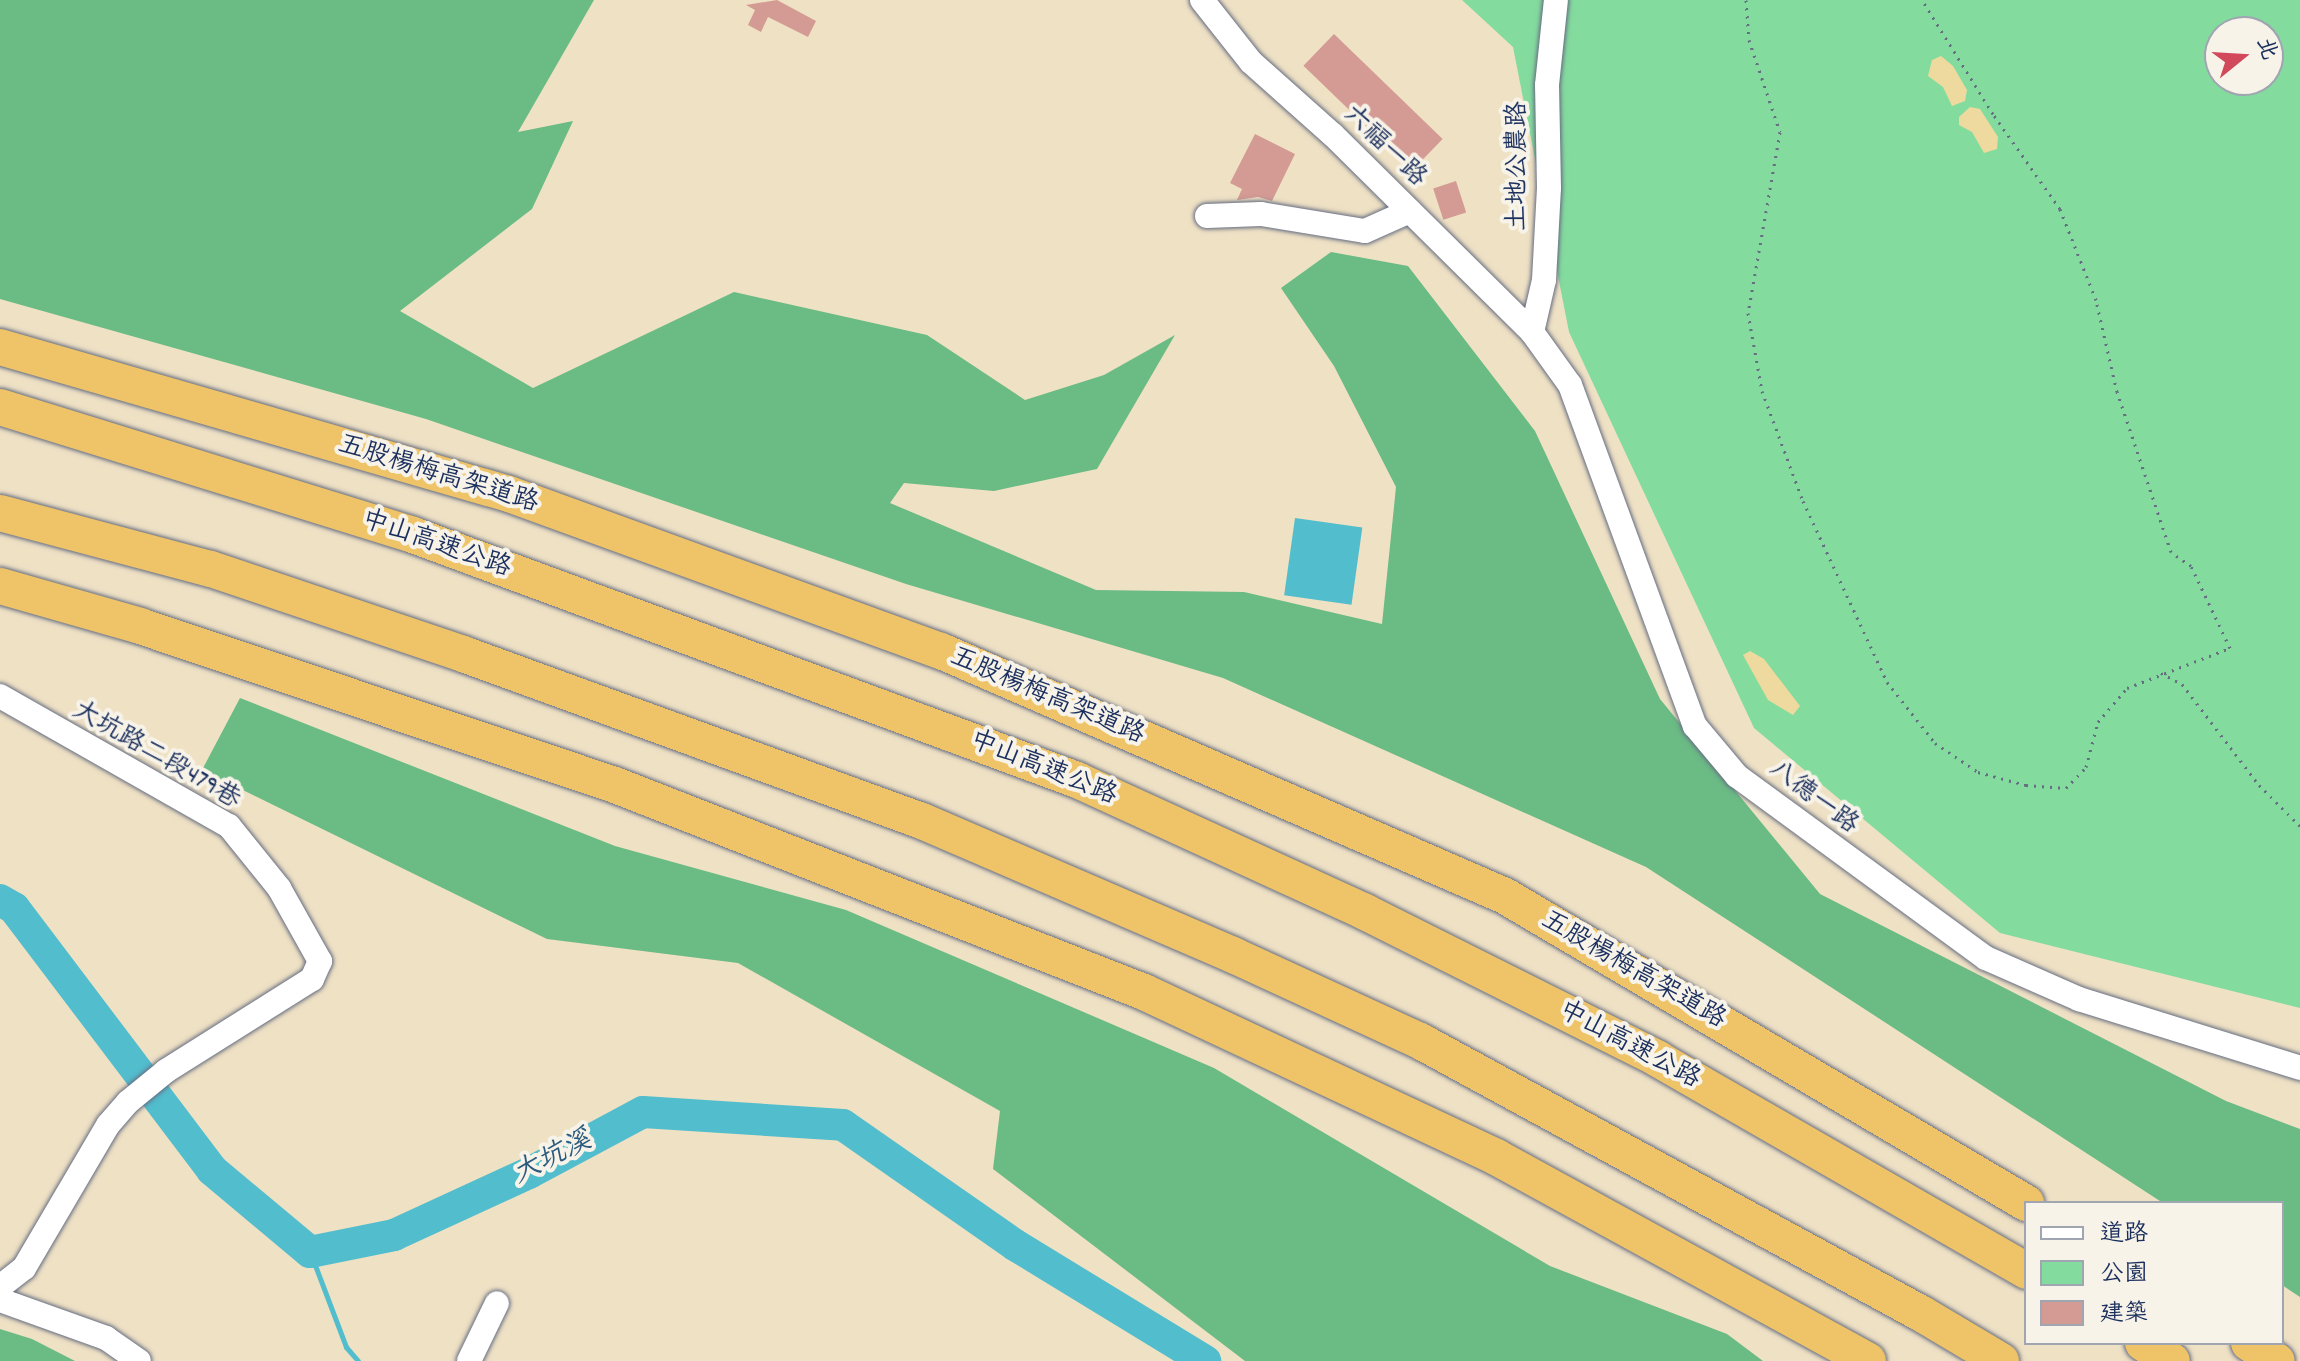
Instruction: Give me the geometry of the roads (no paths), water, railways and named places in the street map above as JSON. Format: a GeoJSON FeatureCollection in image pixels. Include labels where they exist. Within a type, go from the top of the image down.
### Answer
{"type":"FeatureCollection","features":[{"type":"Feature","properties":{"kind":"highway","name":"五股楊梅高架道路"},"geometry":{"type":"LineString","coordinates":[[0,347],[509,494],[941,651],[1505,896],[2024,1202]]}},
{"type":"Feature","properties":{"kind":"highway","name":"中山高速公路"},"geometry":{"type":"LineString","coordinates":[[0,407],[413,535],[1077,780],[1365,912],[1645,1052],[2024,1270]]}},
{"type":"Feature","properties":{"kind":"highway"},"geometry":{"type":"LineString","coordinates":[[0,513],[211,569],[463,654],[936,827],[1233,955],[1420,1041],[1922,1314],[2001,1361]]}},
{"type":"Feature","properties":{"kind":"highway"},"geometry":{"type":"LineString","coordinates":[[0,586],[140,626],[615,785],[1144,992],[1496,1157],[1868,1361]]}},
{"type":"Feature","properties":{"kind":"highway"},"geometry":{"type":"LineString","coordinates":[[2146,1345],[2172,1361]]}},
{"type":"Feature","properties":{"kind":"highway"},"geometry":{"type":"LineString","coordinates":[[2252,1345],[2277,1361]]}},
{"type":"Feature","properties":{"kind":"street","name":"六福一路"},"geometry":{"type":"LineString","coordinates":[[1202,0],[1251,62],[1410,211],[1532,332]]}},
{"type":"Feature","properties":{"kind":"street","name":"土地公農路"},"geometry":{"type":"LineString","coordinates":[[1532,332],[1544,280],[1549,188],[1547,85],[1556,0]]}},
{"type":"Feature","properties":{"kind":"street"},"geometry":{"type":"LineString","coordinates":[[1207,216],[1261,214],[1365,231],[1410,211]]}},
{"type":"Feature","properties":{"kind":"street","name":"八德一路"},"geometry":{"type":"LineString","coordinates":[[1532,332],[1570,385],[1695,726],[1737,776],[1986,958],[2079,999],[2300,1068]]}},
{"type":"Feature","properties":{"kind":"street","name":"大坑路二段479巷"},"geometry":{"type":"LineString","coordinates":[[0,696],[229,826],[279,888],[320,961],[312,979],[166,1071],[128,1102],[108,1125],[24,1268],[0,1287]]}},
{"type":"Feature","properties":{"kind":"street"},"geometry":{"type":"LineString","coordinates":[[0,1300],[106,1338],[139,1361]]}},
{"type":"Feature","properties":{"kind":"street"},"geometry":{"type":"LineString","coordinates":[[469,1361],[497,1303]]}},
{"type":"Feature","properties":{"kind":"water"},"geometry":{"type":"Polygon","coordinates":[[[1295,518],[1362,527],[1351,605],[1284,595],[1295,518]]]}},
{"type":"Feature","properties":{"kind":"waterway","name":"大坑溪"},"geometry":{"type":"LineString","coordinates":[[0,900],[14,908],[212,1170],[310,1252],[394,1235],[529,1173],[643,1112],[843,1125],[1015,1245],[1205,1361]]}},
{"type":"Feature","properties":{"kind":"waterway"},"geometry":{"type":"LineString","coordinates":[[310,1252],[346,1347],[358,1361]]}}]}
